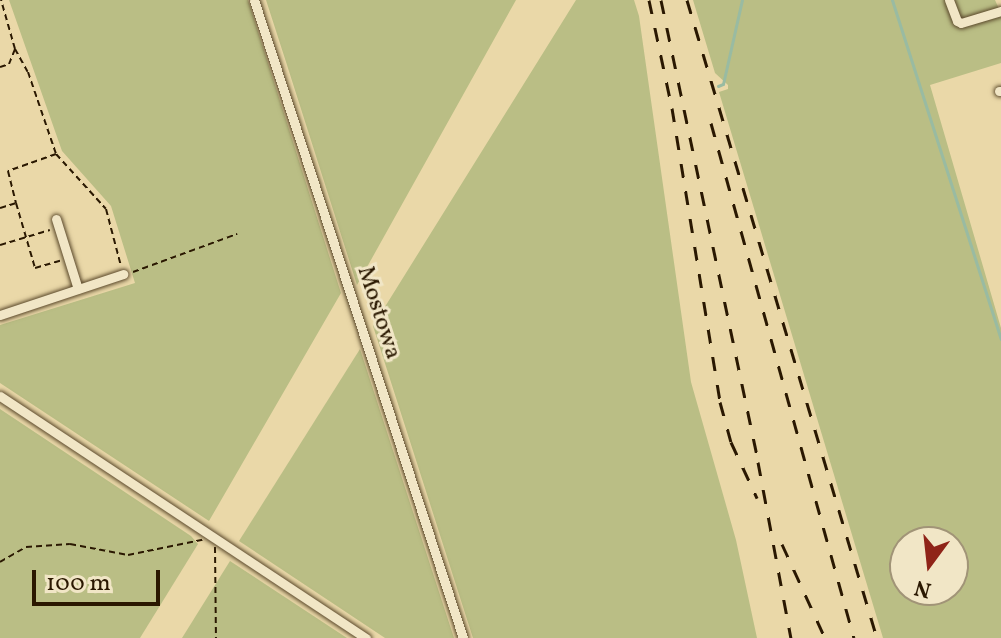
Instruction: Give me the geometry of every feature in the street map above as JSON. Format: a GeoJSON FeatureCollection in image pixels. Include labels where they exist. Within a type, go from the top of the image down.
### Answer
{"type":"FeatureCollection","features":[{"type":"Feature","properties":{"kind":"street","name":"Mostowa"},"geometry":{"type":"LineString","coordinates":[[254,0],[463,638]]}},
{"type":"Feature","properties":{"kind":"street"},"geometry":{"type":"LineString","coordinates":[[949,0],[957,21],[961,23],[1001,11]]}},
{"type":"Feature","properties":{"kind":"street"},"geometry":{"type":"LineString","coordinates":[[57,223],[78,289]]}},
{"type":"Feature","properties":{"kind":"street"},"geometry":{"type":"LineString","coordinates":[[0,315],[123,274]]}},
{"type":"Feature","properties":{"kind":"street"},"geometry":{"type":"LineString","coordinates":[[0,396],[366,638]]}},
{"type":"Feature","properties":{"kind":"path"},"geometry":{"type":"LineString","coordinates":[[1,0],[15,49],[28,72],[56,154],[106,209],[123,274],[237,234]]}},
{"type":"Feature","properties":{"kind":"path"},"geometry":{"type":"LineString","coordinates":[[0,67],[9,64],[15,49]]}},
{"type":"Feature","properties":{"kind":"path"},"geometry":{"type":"LineString","coordinates":[[34,267],[8,171],[56,154]]}},
{"type":"Feature","properties":{"kind":"path"},"geometry":{"type":"LineString","coordinates":[[0,208],[16,203]]}},
{"type":"Feature","properties":{"kind":"path"},"geometry":{"type":"LineString","coordinates":[[0,245],[57,223]]}},
{"type":"Feature","properties":{"kind":"path"},"geometry":{"type":"LineString","coordinates":[[28,268],[68,258]]}},
{"type":"Feature","properties":{"kind":"path"},"geometry":{"type":"LineString","coordinates":[[0,562],[26,547],[70,544],[128,555],[214,537],[216,638]]}},
{"type":"Feature","properties":{"kind":"green space"},"geometry":{"type":"Polygon","coordinates":[[[9,0],[248,0],[341,293],[209,521],[0,383],[0,325],[135,283],[111,206],[62,151],[9,0]]]}},
{"type":"Feature","properties":{"kind":"green space"},"geometry":{"type":"Polygon","coordinates":[[[266,0],[516,0],[357,285],[287,65],[266,0]]]}},
{"type":"Feature","properties":{"kind":"green space"},"geometry":{"type":"Polygon","coordinates":[[[576,0],[634,0],[639,16],[691,382],[736,540],[757,638],[473,638],[373,326],[576,0]]]}},
{"type":"Feature","properties":{"kind":"green space"},"geometry":{"type":"Polygon","coordinates":[[[693,0],[946,0],[954,23],[1001,14],[1001,63],[930,85],[1001,328],[1001,638],[883,638],[719,92],[728,89],[728,85],[715,73],[693,0]]]}},
{"type":"Feature","properties":{"kind":"green space"},"geometry":{"type":"Polygon","coordinates":[[[954,0],[995,0],[999,9],[960,19],[954,0]]]}},
{"type":"Feature","properties":{"kind":"green space"},"geometry":{"type":"Polygon","coordinates":[[[360,349],[454,638],[385,638],[239,541],[360,349]]]}},
{"type":"Feature","properties":{"kind":"green space"},"geometry":{"type":"Polygon","coordinates":[[[0,409],[191,536],[198,544],[140,638],[0,638],[0,409]]]}},
{"type":"Feature","properties":{"kind":"green space"},"geometry":{"type":"Polygon","coordinates":[[[230,561],[347,638],[182,638],[230,561]]]}},
{"type":"Feature","properties":{"kind":"waterway"},"geometry":{"type":"LineString","coordinates":[[718,86],[723,84],[742,0]]}},
{"type":"Feature","properties":{"kind":"waterway"},"geometry":{"type":"LineString","coordinates":[[892,0],[1001,339]]}},
{"type":"Feature","properties":{"kind":"railway"},"geometry":{"type":"LineString","coordinates":[[649,0],[672,108],[720,402],[731,442],[757,498]]}},
{"type":"Feature","properties":{"kind":"railway"},"geometry":{"type":"LineString","coordinates":[[661,0],[758,462],[791,638]]}},
{"type":"Feature","properties":{"kind":"railway"},"geometry":{"type":"LineString","coordinates":[[687,0],[877,638]]}},
{"type":"Feature","properties":{"kind":"railway"},"geometry":{"type":"LineString","coordinates":[[711,123],[854,638]]}},
{"type":"Feature","properties":{"kind":"railway"},"geometry":{"type":"LineString","coordinates":[[782,544],[825,638]]}}]}
